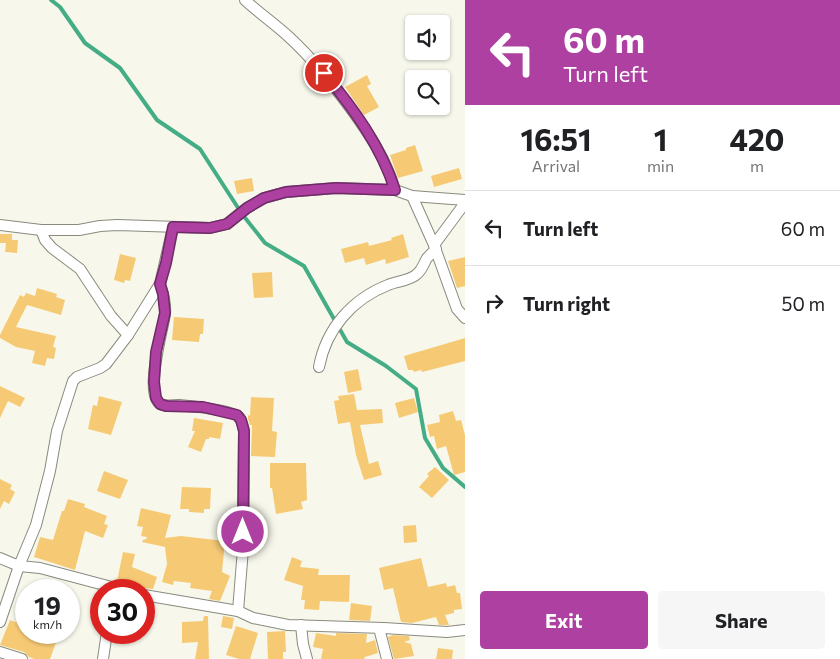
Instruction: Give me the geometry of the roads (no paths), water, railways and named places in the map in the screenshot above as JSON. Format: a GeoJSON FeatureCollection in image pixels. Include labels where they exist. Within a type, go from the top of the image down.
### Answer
{"type":"FeatureCollection","features":[{"type":"Feature","properties":{"kind":"street"},"geometry":{"type":"LineString","coordinates":[[245,0],[305,52],[336,88],[378,148],[389,170],[395,190]]}},
{"type":"Feature","properties":{"kind":"street"},"geometry":{"type":"LineString","coordinates":[[0,225],[41,230],[79,230],[118,225],[210,228],[227,224],[247,208],[264,198],[286,192],[336,188],[395,190],[412,196],[465,201],[417,275],[388,285],[366,296],[336,324],[326,341],[319,367]]}},
{"type":"Feature","properties":{"kind":"street"},"geometry":{"type":"LineString","coordinates":[[412,196],[435,247],[458,309],[465,318]]}},
{"type":"Feature","properties":{"kind":"street"},"geometry":{"type":"LineString","coordinates":[[0,622],[19,566],[36,525],[50,471],[57,431],[73,381],[77,377],[106,364],[128,335],[160,284],[173,227]]}},
{"type":"Feature","properties":{"kind":"street"},"geometry":{"type":"LineString","coordinates":[[41,230],[45,240],[52,248],[80,270],[111,316],[128,335]]}},
{"type":"Feature","properties":{"kind":"street"},"geometry":{"type":"LineString","coordinates":[[160,284],[165,313],[156,352],[154,382],[156,398],[160,404],[166,406],[203,407],[237,415],[241,420],[244,431],[243,549],[238,612]]}},
{"type":"Feature","properties":{"kind":"street"},"geometry":{"type":"LineString","coordinates":[[0,558],[19,566],[40,568],[90,582]]}},
{"type":"Feature","properties":{"kind":"street"},"geometry":{"type":"LineString","coordinates":[[155,597],[238,612],[253,618],[288,625],[447,632],[465,630]]}},
{"type":"Feature","properties":{"kind":"street"},"geometry":{"type":"LineString","coordinates":[[302,626],[303,644],[308,659]]}},
{"type":"Feature","properties":{"kind":"street"},"geometry":{"type":"LineString","coordinates":[[379,628],[387,659]]}},
{"type":"Feature","properties":{"kind":"street"},"geometry":{"type":"LineString","coordinates":[[103,659],[105,644]]}},
{"type":"Feature","properties":{"kind":"street"},"geometry":{"type":"LineString","coordinates":[[0,652],[22,659]]}},
{"type":"Feature","properties":{"kind":"waterway"},"geometry":{"type":"LineString","coordinates":[[51,0],[60,7],[85,43],[120,68],[157,120],[200,149],[242,214],[265,243],[304,266],[347,342],[386,366],[416,389],[425,438],[443,468],[465,487]]}}]}
